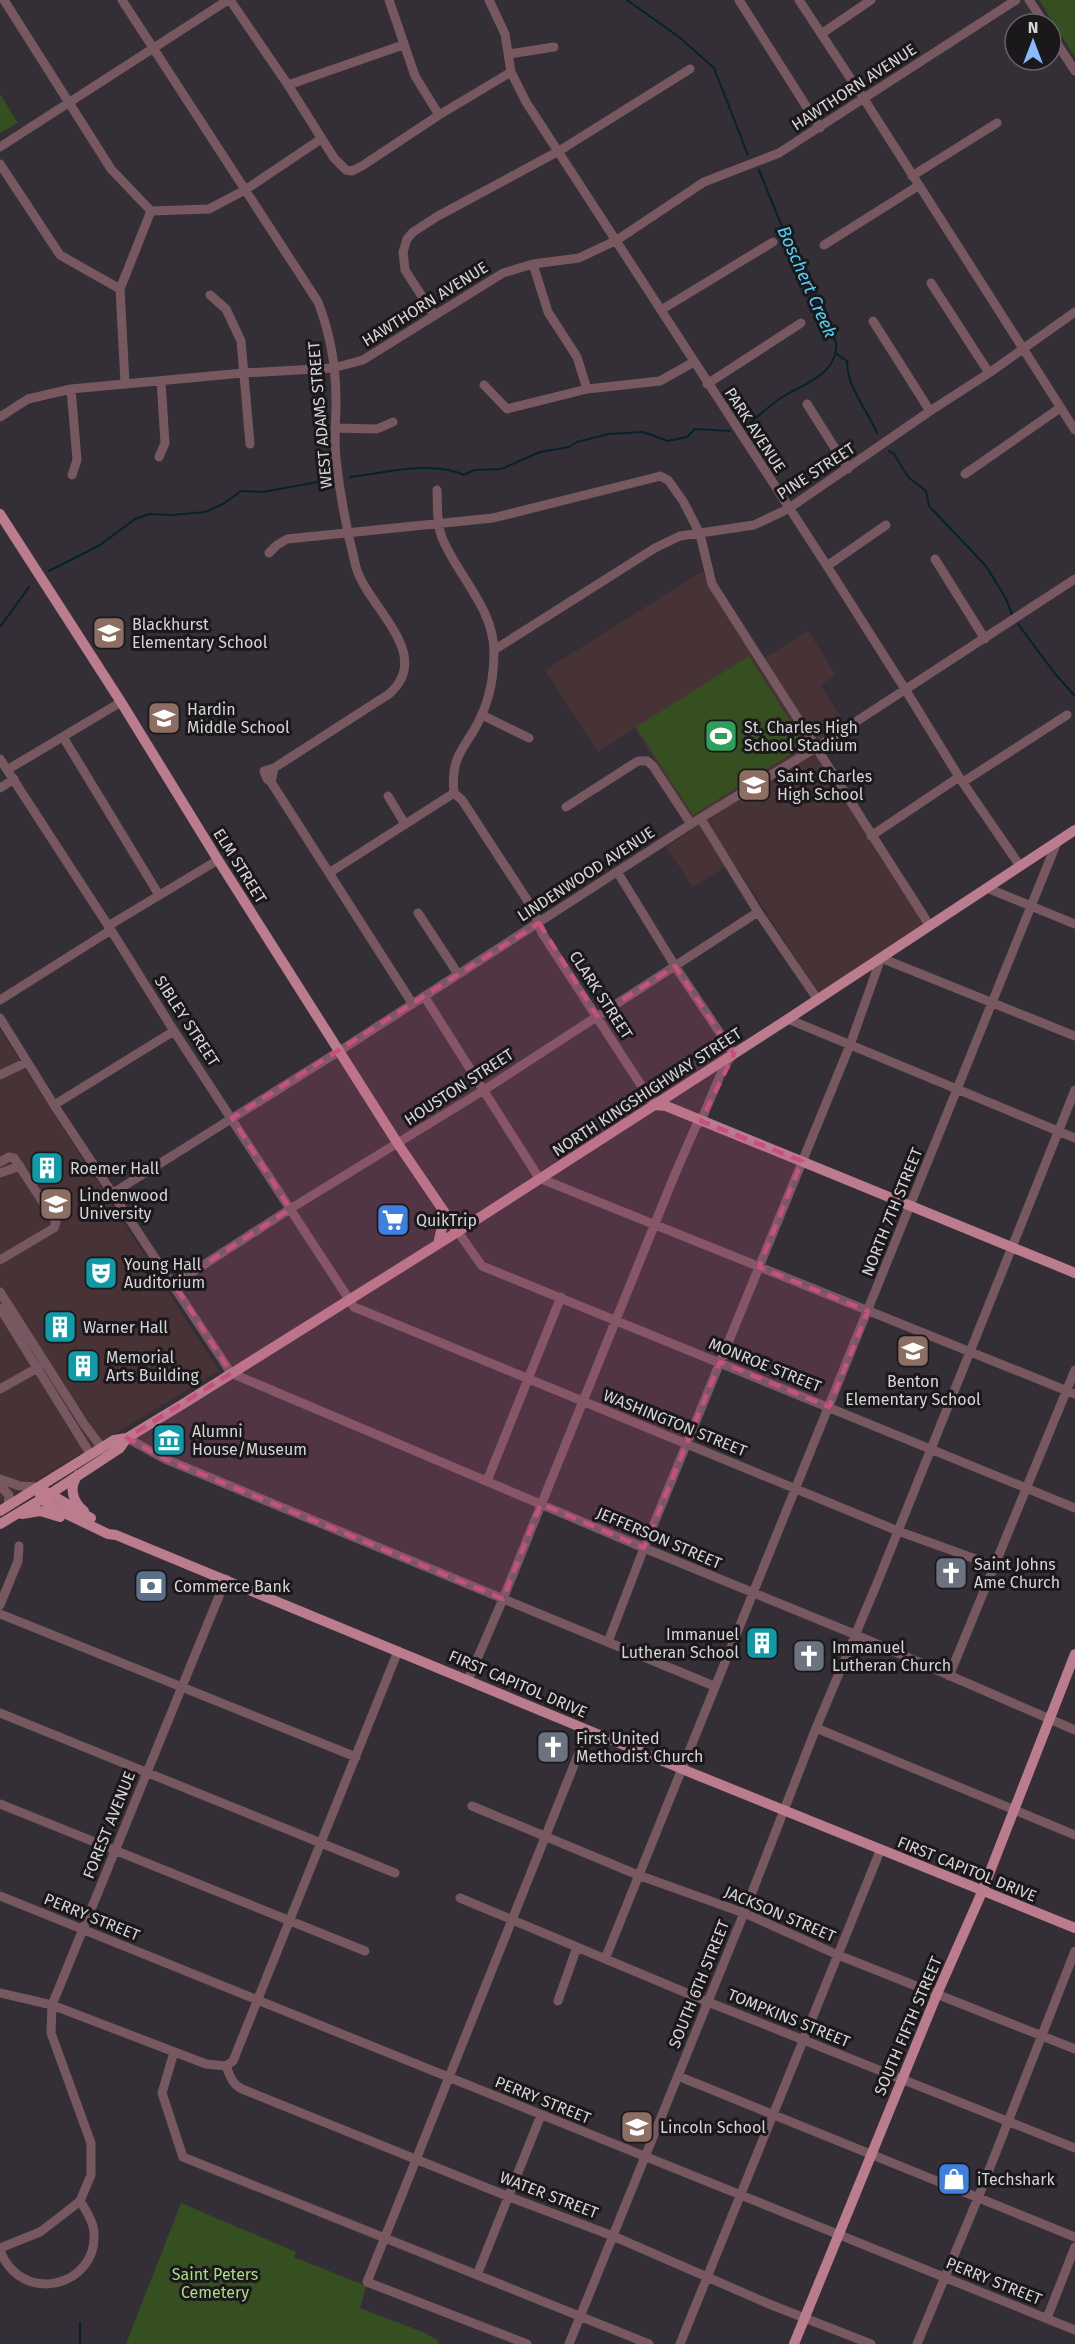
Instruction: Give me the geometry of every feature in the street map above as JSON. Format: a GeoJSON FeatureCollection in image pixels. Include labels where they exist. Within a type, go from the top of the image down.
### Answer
{"type":"FeatureCollection","features":[{"type":"Feature","properties":{"kind":"main road","name":"ELM STREET"},"geometry":{"type":"LineString","coordinates":[[0,514],[399,1144],[458,1232]]}},
{"type":"Feature","properties":{"kind":"main road","name":"NORTH KINGSHIGHWAY STREET"},"geometry":{"type":"LineString","coordinates":[[127,1438],[458,1232],[1074,832]]}},
{"type":"Feature","properties":{"kind":"main road"},"geometry":{"type":"LineString","coordinates":[[654,1105],[666,1106],[1075,1273]]}},
{"type":"Feature","properties":{"kind":"main road"},"geometry":{"type":"LineString","coordinates":[[438,1244],[443,1223],[442,1208]]}},
{"type":"Feature","properties":{"kind":"main road"},"geometry":{"type":"LineString","coordinates":[[0,1524],[8,1510],[38,1487],[114,1440],[127,1438]]}},
{"type":"Feature","properties":{"kind":"main road"},"geometry":{"type":"LineString","coordinates":[[8,1510],[46,1497],[120,1448],[127,1438]]}},
{"type":"Feature","properties":{"kind":"main road"},"geometry":{"type":"LineString","coordinates":[[80,1473],[75,1479],[72,1491],[76,1505],[101,1524]]}},
{"type":"Feature","properties":{"kind":"main road"},"geometry":{"type":"LineString","coordinates":[[38,1487],[46,1497]]}},
{"type":"Feature","properties":{"kind":"main road","name":"FIRST CAPITOL DRIVE"},"geometry":{"type":"LineString","coordinates":[[46,1497],[101,1524],[112,1534]]}},
{"type":"Feature","properties":{"kind":"main road","name":"FIRST CAPITOL DRIVE"},"geometry":{"type":"LineString","coordinates":[[46,1497],[54,1508],[112,1534],[226,1579],[880,1851],[1075,1928]]}},
{"type":"Feature","properties":{"kind":"main road"},"geometry":{"type":"LineString","coordinates":[[8,1510],[49,1513],[96,1532],[112,1534]]}},
{"type":"Feature","properties":{"kind":"main road","name":"SOUTH FIFTH STREET"},"geometry":{"type":"LineString","coordinates":[[794,2344],[937,1994],[982,1892],[1075,1654]]}},
{"type":"Feature","properties":{"kind":"street"},"geometry":{"type":"LineString","coordinates":[[4,0],[111,169],[151,211],[209,209],[245,189],[321,139]]}},
{"type":"Feature","properties":{"kind":"street","name":"WEST ADAMS STREET"},"geometry":{"type":"LineString","coordinates":[[122,0],[318,302],[329,335],[336,399],[336,459],[348,533],[361,579],[399,638],[405,662],[404,674],[398,686],[389,694],[274,768],[271,782],[412,1003]]}},
{"type":"Feature","properties":{"kind":"street"},"geometry":{"type":"LineString","coordinates":[[0,147],[229,0],[341,167],[352,171],[511,72]]}},
{"type":"Feature","properties":{"kind":"street"},"geometry":{"type":"LineString","coordinates":[[389,0],[403,45],[416,76],[439,115]]}},
{"type":"Feature","properties":{"kind":"street","name":"PARK AVENUE"},"geometry":{"type":"LineString","coordinates":[[489,0],[505,34],[511,72],[526,102],[827,566],[961,780],[1020,866]]}},
{"type":"Feature","properties":{"kind":"street"},"geometry":{"type":"LineString","coordinates":[[739,0],[820,128]]}},
{"type":"Feature","properties":{"kind":"street"},"geometry":{"type":"LineString","coordinates":[[799,0],[1075,430]]}},
{"type":"Feature","properties":{"kind":"street"},"geometry":{"type":"LineString","coordinates":[[821,34],[871,0]]}},
{"type":"Feature","properties":{"kind":"street","name":"HAWTHORN AVENUE"},"geometry":{"type":"LineString","coordinates":[[0,417],[28,399],[71,389],[243,373],[333,368],[363,360],[503,273],[533,264],[579,258],[617,240],[704,182],[779,153],[1016,0]]}},
{"type":"Feature","properties":{"kind":"street"},"geometry":{"type":"LineString","coordinates":[[288,85],[403,45]]}},
{"type":"Feature","properties":{"kind":"street"},"geometry":{"type":"LineString","coordinates":[[509,54],[554,47]]}},
{"type":"Feature","properties":{"kind":"street"},"geometry":{"type":"LineString","coordinates":[[1063,52],[1075,71]]}},
{"type":"Feature","properties":{"kind":"street"},"geometry":{"type":"LineString","coordinates":[[434,315],[405,270],[403,252],[407,239],[438,216],[559,151],[690,69]]}},
{"type":"Feature","properties":{"kind":"street"},"geometry":{"type":"LineString","coordinates":[[912,176],[997,123]]}},
{"type":"Feature","properties":{"kind":"street"},"geometry":{"type":"LineString","coordinates":[[0,164],[60,255],[120,289]]}},
{"type":"Feature","properties":{"kind":"street"},"geometry":{"type":"LineString","coordinates":[[824,245],[918,186]]}},
{"type":"Feature","properties":{"kind":"street"},"geometry":{"type":"LineString","coordinates":[[125,383],[120,289],[151,211]]}},
{"type":"Feature","properties":{"kind":"street"},"geometry":{"type":"LineString","coordinates":[[661,310],[772,242]]}},
{"type":"Feature","properties":{"kind":"street"},"geometry":{"type":"LineString","coordinates":[[533,264],[548,312],[577,357],[587,389]]}},
{"type":"Feature","properties":{"kind":"street"},"geometry":{"type":"LineString","coordinates":[[931,283],[989,373]]}},
{"type":"Feature","properties":{"kind":"street"},"geometry":{"type":"LineString","coordinates":[[210,295],[226,309],[241,341],[250,444]]}},
{"type":"Feature","properties":{"kind":"street","name":"PINE STREET"},"geometry":{"type":"LineString","coordinates":[[494,650],[655,548],[680,536],[754,525],[788,509],[1075,312]]}},
{"type":"Feature","properties":{"kind":"street"},"geometry":{"type":"LineString","coordinates":[[873,321],[930,411]]}},
{"type":"Feature","properties":{"kind":"street"},"geometry":{"type":"LineString","coordinates":[[707,384],[801,323]]}},
{"type":"Feature","properties":{"kind":"street"},"geometry":{"type":"LineString","coordinates":[[484,385],[507,409],[587,389],[660,381],[694,362]]}},
{"type":"Feature","properties":{"kind":"street"},"geometry":{"type":"LineString","coordinates":[[159,457],[165,443],[161,381]]}},
{"type":"Feature","properties":{"kind":"street"},"geometry":{"type":"LineString","coordinates":[[71,389],[77,460],[72,475]]}},
{"type":"Feature","properties":{"kind":"street"},"geometry":{"type":"LineString","coordinates":[[807,404],[848,469]]}},
{"type":"Feature","properties":{"kind":"street"},"geometry":{"type":"LineString","coordinates":[[965,474],[1060,408]]}},
{"type":"Feature","properties":{"kind":"street"},"geometry":{"type":"LineString","coordinates":[[335,428],[377,429],[393,422]]}},
{"type":"Feature","properties":{"kind":"street"},"geometry":{"type":"LineString","coordinates":[[269,553],[287,539],[493,518],[660,477],[668,480],[700,534],[712,584],[930,926]]}},
{"type":"Feature","properties":{"kind":"street"},"geometry":{"type":"LineString","coordinates":[[329,873],[454,793],[452,774],[457,757],[482,715],[491,686],[494,650],[489,626],[480,603],[442,539],[438,523],[437,490]]}},
{"type":"Feature","properties":{"kind":"street"},"geometry":{"type":"LineString","coordinates":[[827,566],[886,525]]}},
{"type":"Feature","properties":{"kind":"street"},"geometry":{"type":"LineString","coordinates":[[935,559],[985,639]]}},
{"type":"Feature","properties":{"kind":"street","name":"LINDENWOOD AVENUE"},"geometry":{"type":"LineString","coordinates":[[113,1193],[341,1050],[691,824],[817,747],[1075,579]]}},
{"type":"Feature","properties":{"kind":"street"},"geometry":{"type":"LineString","coordinates":[[7,770],[121,702]]}},
{"type":"Feature","properties":{"kind":"street"},"geometry":{"type":"LineString","coordinates":[[482,715],[529,738]]}},
{"type":"Feature","properties":{"kind":"street"},"geometry":{"type":"LineString","coordinates":[[871,836],[1067,715]]}},
{"type":"Feature","properties":{"kind":"street"},"geometry":{"type":"LineString","coordinates":[[63,737],[159,896]]}},
{"type":"Feature","properties":{"kind":"street","name":"SIBLEY STREET"},"geometry":{"type":"LineString","coordinates":[[0,759],[349,1300]]}},
{"type":"Feature","properties":{"kind":"street"},"geometry":{"type":"LineString","coordinates":[[566,807],[638,761],[647,761],[653,766],[691,824]]}},
{"type":"Feature","properties":{"kind":"street"},"geometry":{"type":"LineString","coordinates":[[0,788],[14,779]]}},
{"type":"Feature","properties":{"kind":"street","name":"CLARK STREET"},"geometry":{"type":"LineString","coordinates":[[454,793],[462,800],[533,909],[542,933],[654,1105]]}},
{"type":"Feature","properties":{"kind":"street"},"geometry":{"type":"LineString","coordinates":[[388,796],[405,824]]}},
{"type":"Feature","properties":{"kind":"street"},"geometry":{"type":"LineString","coordinates":[[701,819],[758,912],[818,1000]]}},
{"type":"Feature","properties":{"kind":"street","name":"NORTH 7TH STREET"},"geometry":{"type":"LineString","coordinates":[[605,1959],[1057,842]]}},
{"type":"Feature","properties":{"kind":"street"},"geometry":{"type":"LineString","coordinates":[[0,1000],[218,860]]}},
{"type":"Feature","properties":{"kind":"street"},"geometry":{"type":"LineString","coordinates":[[468,1680],[696,1126],[701,1121],[725,1064],[734,1054],[675,966],[618,873]]}},
{"type":"Feature","properties":{"kind":"street"},"geometry":{"type":"LineString","coordinates":[[987,888],[1075,924]]}},
{"type":"Feature","properties":{"kind":"street","name":"HOUSTON STREET"},"geometry":{"type":"LineString","coordinates":[[174,1284],[290,1209],[484,1090],[758,912]]}},
{"type":"Feature","properties":{"kind":"street"},"geometry":{"type":"LineString","coordinates":[[418,913],[458,974]]}},
{"type":"Feature","properties":{"kind":"street"},"geometry":{"type":"LineString","coordinates":[[608,1642],[644,1548],[850,1045],[881,958],[1075,1036]]}},
{"type":"Feature","properties":{"kind":"street"},"geometry":{"type":"LineString","coordinates":[[424,996],[539,1178],[1071,1392]]}},
{"type":"Feature","properties":{"kind":"street"},"geometry":{"type":"LineString","coordinates":[[0,1018],[54,1105],[231,1373]]}},
{"type":"Feature","properties":{"kind":"street"},"geometry":{"type":"LineString","coordinates":[[788,1019],[1075,1138]]}},
{"type":"Feature","properties":{"kind":"street"},"geometry":{"type":"LineString","coordinates":[[54,1105],[174,1031]]}},
{"type":"Feature","properties":{"kind":"street"},"geometry":{"type":"LineString","coordinates":[[0,1075],[27,1062]]}},
{"type":"Feature","properties":{"kind":"street","name":"SOUTH 6TH STREET"},"geometry":{"type":"LineString","coordinates":[[569,2344],[1075,1090]]}},
{"type":"Feature","properties":{"kind":"street"},"geometry":{"type":"LineString","coordinates":[[0,1162],[13,1157],[56,1222],[54,1228],[0,1260]]}},
{"type":"Feature","properties":{"kind":"street"},"geometry":{"type":"LineString","coordinates":[[0,1173],[20,1166]]}},
{"type":"Feature","properties":{"kind":"street","name":"MONROE STREET"},"geometry":{"type":"LineString","coordinates":[[458,1232],[482,1266],[1075,1508]]}},
{"type":"Feature","properties":{"kind":"street"},"geometry":{"type":"LineString","coordinates":[[0,1292],[84,1424],[102,1448]]}},
{"type":"Feature","properties":{"kind":"street"},"geometry":{"type":"LineString","coordinates":[[487,1481],[561,1298]]}},
{"type":"Feature","properties":{"kind":"street","name":"WASHINGTON STREET"},"geometry":{"type":"LineString","coordinates":[[349,1300],[354,1307],[795,1489],[898,1531],[995,1566]]}},
{"type":"Feature","properties":{"kind":"street"},"geometry":{"type":"LineString","coordinates":[[0,1308],[39,1367],[91,1455]]}},
{"type":"Feature","properties":{"kind":"street"},"geometry":{"type":"LineString","coordinates":[[0,1389],[39,1367]]}},
{"type":"Feature","properties":{"kind":"street"},"geometry":{"type":"LineString","coordinates":[[949,1676],[1026,1488],[1071,1392],[1075,1370]]}},
{"type":"Feature","properties":{"kind":"street","name":"JEFFERSON STREET"},"geometry":{"type":"LineString","coordinates":[[231,1373],[644,1548],[854,1634],[1075,1730]]}},
{"type":"Feature","properties":{"kind":"street"},"geometry":{"type":"LineString","coordinates":[[127,1438],[165,1459],[714,1686]]}},
{"type":"Feature","properties":{"kind":"street"},"geometry":{"type":"LineString","coordinates":[[0,1479],[20,1486],[38,1487]]}},
{"type":"Feature","properties":{"kind":"street"},"geometry":{"type":"LineString","coordinates":[[0,1486],[9,1495],[8,1510]]}},
{"type":"Feature","properties":{"kind":"street"},"geometry":{"type":"LineString","coordinates":[[0,1605],[18,1561],[19,1546]]}},
{"type":"Feature","properties":{"kind":"street","name":"FOREST AVENUE"},"geometry":{"type":"LineString","coordinates":[[0,2249],[40,2232],[80,2200],[92,2175],[91,2144],[51,2033],[52,2005],[226,1579]]}},
{"type":"Feature","properties":{"kind":"street"},"geometry":{"type":"LineString","coordinates":[[0,1614],[356,1757]]}},
{"type":"Feature","properties":{"kind":"street"},"geometry":{"type":"LineString","coordinates":[[0,1993],[52,2005],[206,2064],[226,2066],[233,2061],[292,1920],[398,1651]]}},
{"type":"Feature","properties":{"kind":"street"},"geometry":{"type":"LineString","coordinates":[[0,1713],[395,1873]]}},
{"type":"Feature","properties":{"kind":"street"},"geometry":{"type":"LineString","coordinates":[[816,1728],[1075,1835]]}},
{"type":"Feature","properties":{"kind":"street"},"geometry":{"type":"LineString","coordinates":[[527,2344],[367,2282],[588,1730]]}},
{"type":"Feature","properties":{"kind":"street"},"geometry":{"type":"LineString","coordinates":[[0,1804],[366,1951]]}},
{"type":"Feature","properties":{"kind":"street","name":"JACKSON STREET"},"geometry":{"type":"LineString","coordinates":[[472,1806],[638,1875],[744,1913],[838,1955],[1075,2049]]}},
{"type":"Feature","properties":{"kind":"street"},"geometry":{"type":"LineString","coordinates":[[681,2344],[880,1851]]}},
{"type":"Feature","properties":{"kind":"street","name":"PERRY STREET"},"geometry":{"type":"LineString","coordinates":[[0,1896],[1075,2330]]}},
{"type":"Feature","properties":{"kind":"street","name":"TOMPKINS STREET"},"geometry":{"type":"LineString","coordinates":[[460,1898],[708,2002],[1075,2148]]}},
{"type":"Feature","properties":{"kind":"street"},"geometry":{"type":"LineString","coordinates":[[558,2001],[577,1947]]}},
{"type":"Feature","properties":{"kind":"street"},"geometry":{"type":"LineString","coordinates":[[917,2344],[978,2198],[1075,1951]]}},
{"type":"Feature","properties":{"kind":"street"},"geometry":{"type":"LineString","coordinates":[[174,2052],[162,2093],[183,2157],[648,2344]]}},
{"type":"Feature","properties":{"kind":"street","name":"WATER STREET"},"geometry":{"type":"LineString","coordinates":[[226,2066],[235,2085],[242,2089],[507,2196],[613,2236],[871,2344]]}},
{"type":"Feature","properties":{"kind":"street"},"geometry":{"type":"LineString","coordinates":[[678,2076],[1075,2236]]}},
{"type":"Feature","properties":{"kind":"street"},"geometry":{"type":"LineString","coordinates":[[477,2275],[541,2115]]}},
{"type":"Feature","properties":{"kind":"street"},"geometry":{"type":"LineString","coordinates":[[0,2249],[9,2269],[33,2284],[59,2283],[75,2274],[86,2264],[92,2250],[94,2235],[91,2218],[80,2200]]}},
{"type":"Feature","properties":{"kind":"street"},"geometry":{"type":"LineString","coordinates":[[1047,2318],[1075,2247]]}},
{"type":"Feature","properties":{"kind":"highlighted area"},"geometry":{"type":"Polygon","coordinates":[[[539,923],[597,1016],[675,966],[734,1054],[701,1121],[802,1161],[759,1267],[868,1311],[829,1407],[720,1362],[644,1548],[541,1504],[503,1599],[165,1459],[127,1438],[231,1373],[174,1284],[290,1209],[232,1118],[539,923]]]}},
{"type":"Feature","properties":{"kind":"shaded area","name":"Saint Charles High School"},"geometry":{"type":"Polygon","coordinates":[[[703,571],[710,589],[757,663],[808,631],[836,675],[820,685],[846,725],[811,746],[923,921],[924,925],[819,993],[733,862],[693,887],[666,847],[696,827],[635,728],[598,752],[545,670],[703,571]]]}},
{"type":"Feature","properties":{"kind":"shaded area","name":"Lindenwood University"},"geometry":{"type":"Polygon","coordinates":[[[0,1030],[219,1371],[0,1502],[0,1030]]]}},
{"type":"Feature","properties":{"kind":"green space"},"geometry":{"type":"Polygon","coordinates":[[[1039,0],[1075,0],[1075,57],[1063,38],[1063,12],[1047,12],[1039,0]]]}},
{"type":"Feature","properties":{"kind":"green space"},"geometry":{"type":"Polygon","coordinates":[[[0,94],[18,123],[0,133],[0,94]]]}},
{"type":"Feature","properties":{"kind":"green space","name":"St. Charles High School Stadium"},"geometry":{"type":"Polygon","coordinates":[[[749,656],[805,745],[693,815],[636,727],[749,656]]]}},
{"type":"Feature","properties":{"kind":"green space","name":"Saint Peters Cemetery"},"geometry":{"type":"Polygon","coordinates":[[[181,2203],[296,2252],[294,2257],[366,2286],[360,2308],[425,2333],[437,2340],[439,2344],[126,2344],[181,2203]]]}},
{"type":"Feature","properties":{"kind":"waterway","name":"Boschert Creek"},"geometry":{"type":"LineString","coordinates":[[627,0],[679,37],[714,68],[748,155]]}},
{"type":"Feature","properties":{"kind":"waterway","name":"Boschert Creek"},"geometry":{"type":"LineString","coordinates":[[746,426],[779,399],[819,376],[827,369],[836,353],[836,342],[805,283],[759,170]]}},
{"type":"Feature","properties":{"kind":"waterway"},"geometry":{"type":"LineString","coordinates":[[835,353],[847,361],[850,380],[877,433]]}},
{"type":"Feature","properties":{"kind":"waterway","name":"Boschert Creek"},"geometry":{"type":"LineString","coordinates":[[350,477],[423,468],[438,468],[464,475],[474,470],[501,469],[540,452],[569,447],[577,442],[608,434],[643,432],[668,441],[687,437],[695,429],[730,431]]}},
{"type":"Feature","properties":{"kind":"waterway"},"geometry":{"type":"LineString","coordinates":[[889,451],[894,454],[908,477],[926,491],[929,506],[986,566],[1005,597],[1012,614]]}},
{"type":"Feature","properties":{"kind":"waterway","name":"Boschert Creek"},"geometry":{"type":"LineString","coordinates":[[49,571],[100,545],[135,519],[150,514],[205,512],[223,504],[241,491],[263,492],[323,481]]}},
{"type":"Feature","properties":{"kind":"waterway","name":"Boschert Creek"},"geometry":{"type":"LineString","coordinates":[[0,627],[29,587]]}},
{"type":"Feature","properties":{"kind":"waterway"},"geometry":{"type":"LineString","coordinates":[[1018,624],[1056,675],[1075,696]]}},
{"type":"Feature","properties":{"kind":"waterway"},"geometry":{"type":"LineString","coordinates":[[80,2323],[80,2344]]}},
{"type":"Feature","properties":{"kind":"place","name":"Blackhurst Elementary School"},"geometry":{"type":"Point","coordinates":[109,633]}},
{"type":"Feature","properties":{"kind":"place","name":"Hardin Middle School"},"geometry":{"type":"Point","coordinates":[164,718]}},
{"type":"Feature","properties":{"kind":"place","name":"St. Charles High School Stadium"},"geometry":{"type":"Point","coordinates":[721,736]}},
{"type":"Feature","properties":{"kind":"place","name":"Saint Charles High School"},"geometry":{"type":"Point","coordinates":[754,785]}},
{"type":"Feature","properties":{"kind":"place","name":"Roemer Hall"},"geometry":{"type":"Point","coordinates":[47,1168]}},
{"type":"Feature","properties":{"kind":"place","name":"Lindenwood University"},"geometry":{"type":"Point","coordinates":[56,1204]}},
{"type":"Feature","properties":{"kind":"place","name":"QuikTrip"},"geometry":{"type":"Point","coordinates":[393,1220]}},
{"type":"Feature","properties":{"kind":"place","name":"Young Hall Auditorium"},"geometry":{"type":"Point","coordinates":[101,1273]}},
{"type":"Feature","properties":{"kind":"place","name":"Warner Hall"},"geometry":{"type":"Point","coordinates":[60,1327]}},
{"type":"Feature","properties":{"kind":"place","name":"Benton Elementary School"},"geometry":{"type":"Point","coordinates":[913,1351]}},
{"type":"Feature","properties":{"kind":"place","name":"Memorial Arts Building"},"geometry":{"type":"Point","coordinates":[83,1366]}},
{"type":"Feature","properties":{"kind":"place","name":"Alumni House/Museum"},"geometry":{"type":"Point","coordinates":[169,1440]}},
{"type":"Feature","properties":{"kind":"place","name":"Saint Johns Ame Church"},"geometry":{"type":"Point","coordinates":[951,1573]}},
{"type":"Feature","properties":{"kind":"place","name":"Commerce Bank"},"geometry":{"type":"Point","coordinates":[151,1586]}},
{"type":"Feature","properties":{"kind":"place","name":"Immanuel Lutheran School"},"geometry":{"type":"Point","coordinates":[762,1643]}},
{"type":"Feature","properties":{"kind":"place","name":"Immanuel Lutheran Church"},"geometry":{"type":"Point","coordinates":[809,1656]}},
{"type":"Feature","properties":{"kind":"place","name":"First United Methodist Church"},"geometry":{"type":"Point","coordinates":[553,1747]}},
{"type":"Feature","properties":{"kind":"place","name":"Lincoln School"},"geometry":{"type":"Point","coordinates":[637,2127]}},
{"type":"Feature","properties":{"kind":"place","name":"iTechshark"},"geometry":{"type":"Point","coordinates":[954,2179]}}]}
